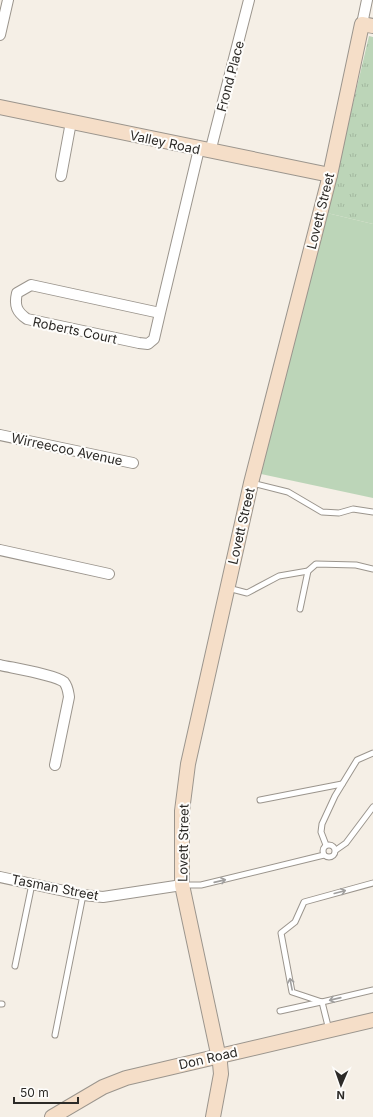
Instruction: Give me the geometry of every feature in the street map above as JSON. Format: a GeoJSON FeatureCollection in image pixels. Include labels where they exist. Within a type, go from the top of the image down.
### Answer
{"type":"FeatureCollection","features":[{"type":"Feature","properties":{"kind":"street"},"geometry":{"type":"LineString","coordinates":[[0,35],[8,0]]}},
{"type":"Feature","properties":{"kind":"street","name":"Frond Place"},"geometry":{"type":"LineString","coordinates":[[204,150],[250,0]]}},
{"type":"Feature","properties":{"kind":"street","name":"Lovett Street"},"geometry":{"type":"LineString","coordinates":[[213,1117],[221,1074],[219,1056],[182,885],[182,811],[188,764],[251,483],[368,25],[367,0]]}},
{"type":"Feature","properties":{"kind":"street","name":"Valley Road"},"geometry":{"type":"LineString","coordinates":[[0,107],[330,175]]}},
{"type":"Feature","properties":{"kind":"street"},"geometry":{"type":"LineString","coordinates":[[61,176],[71,122]]}},
{"type":"Feature","properties":{"kind":"street","name":"Roberts Court"},"geometry":{"type":"LineString","coordinates":[[160,313],[31,285],[17,294],[15,302],[18,313],[27,319],[139,344],[148,344],[154,339],[204,150]]}},
{"type":"Feature","properties":{"kind":"street","name":"Wirreecoo Avenue"},"geometry":{"type":"LineString","coordinates":[[0,435],[133,463]]}},
{"type":"Feature","properties":{"kind":"street"},"geometry":{"type":"LineString","coordinates":[[0,550],[109,574]]}},
{"type":"Feature","properties":{"kind":"street"},"geometry":{"type":"LineString","coordinates":[[0,666],[54,677],[63,681],[68,688],[68,697],[55,765]]}},
{"type":"Feature","properties":{"kind":"street","name":"Tasman Street"},"geometry":{"type":"LineString","coordinates":[[0,877],[83,895],[104,897],[122,896],[182,885]]}},
{"type":"Feature","properties":{"kind":"street","name":"Don Road"},"geometry":{"type":"LineString","coordinates":[[52,1117],[103,1087],[126,1078],[373,1020]]}},
{"type":"Feature","properties":{"kind":"lane"},"geometry":{"type":"LineString","coordinates":[[251,483],[288,492],[322,512],[339,513],[353,509],[373,512]]}},
{"type":"Feature","properties":{"kind":"lane"},"geometry":{"type":"LineString","coordinates":[[227,588],[247,593],[279,576],[308,571],[316,564],[329,563],[356,565],[373,569]]}},
{"type":"Feature","properties":{"kind":"lane"},"geometry":{"type":"LineString","coordinates":[[300,609],[308,571]]}},
{"type":"Feature","properties":{"kind":"lane"},"geometry":{"type":"LineString","coordinates":[[324,855],[323,851],[326,845],[322,832],[322,824],[342,784],[357,760],[373,753]]}},
{"type":"Feature","properties":{"kind":"lane"},"geometry":{"type":"LineString","coordinates":[[260,800],[342,784]]}},
{"type":"Feature","properties":{"kind":"lane"},"geometry":{"type":"LineString","coordinates":[[182,885],[201,885],[324,855],[332,857],[336,850],[346,843],[373,807]]}},
{"type":"Feature","properties":{"kind":"lane"},"geometry":{"type":"LineString","coordinates":[[326,845],[330,844],[336,850]]}},
{"type":"Feature","properties":{"kind":"lane"},"geometry":{"type":"LineString","coordinates":[[322,1002],[292,992],[280,933],[295,922],[304,902],[373,883]]}},
{"type":"Feature","properties":{"kind":"lane"},"geometry":{"type":"LineString","coordinates":[[15,966],[32,884]]}},
{"type":"Feature","properties":{"kind":"lane"},"geometry":{"type":"LineString","coordinates":[[55,1035],[83,895]]}},
{"type":"Feature","properties":{"kind":"lane"},"geometry":{"type":"LineString","coordinates":[[280,1011],[373,990]]}},
{"type":"Feature","properties":{"kind":"lane"},"geometry":{"type":"LineString","coordinates":[[322,1002],[329,1030]]}},
{"type":"Feature","properties":{"kind":"green space"},"geometry":{"type":"Polygon","coordinates":[[[369,36],[373,37],[373,224],[327,213],[369,36]]]}},
{"type":"Feature","properties":{"kind":"green space"},"geometry":{"type":"Polygon","coordinates":[[[327,213],[373,224],[373,498],[261,474],[327,213]]]}}]}
